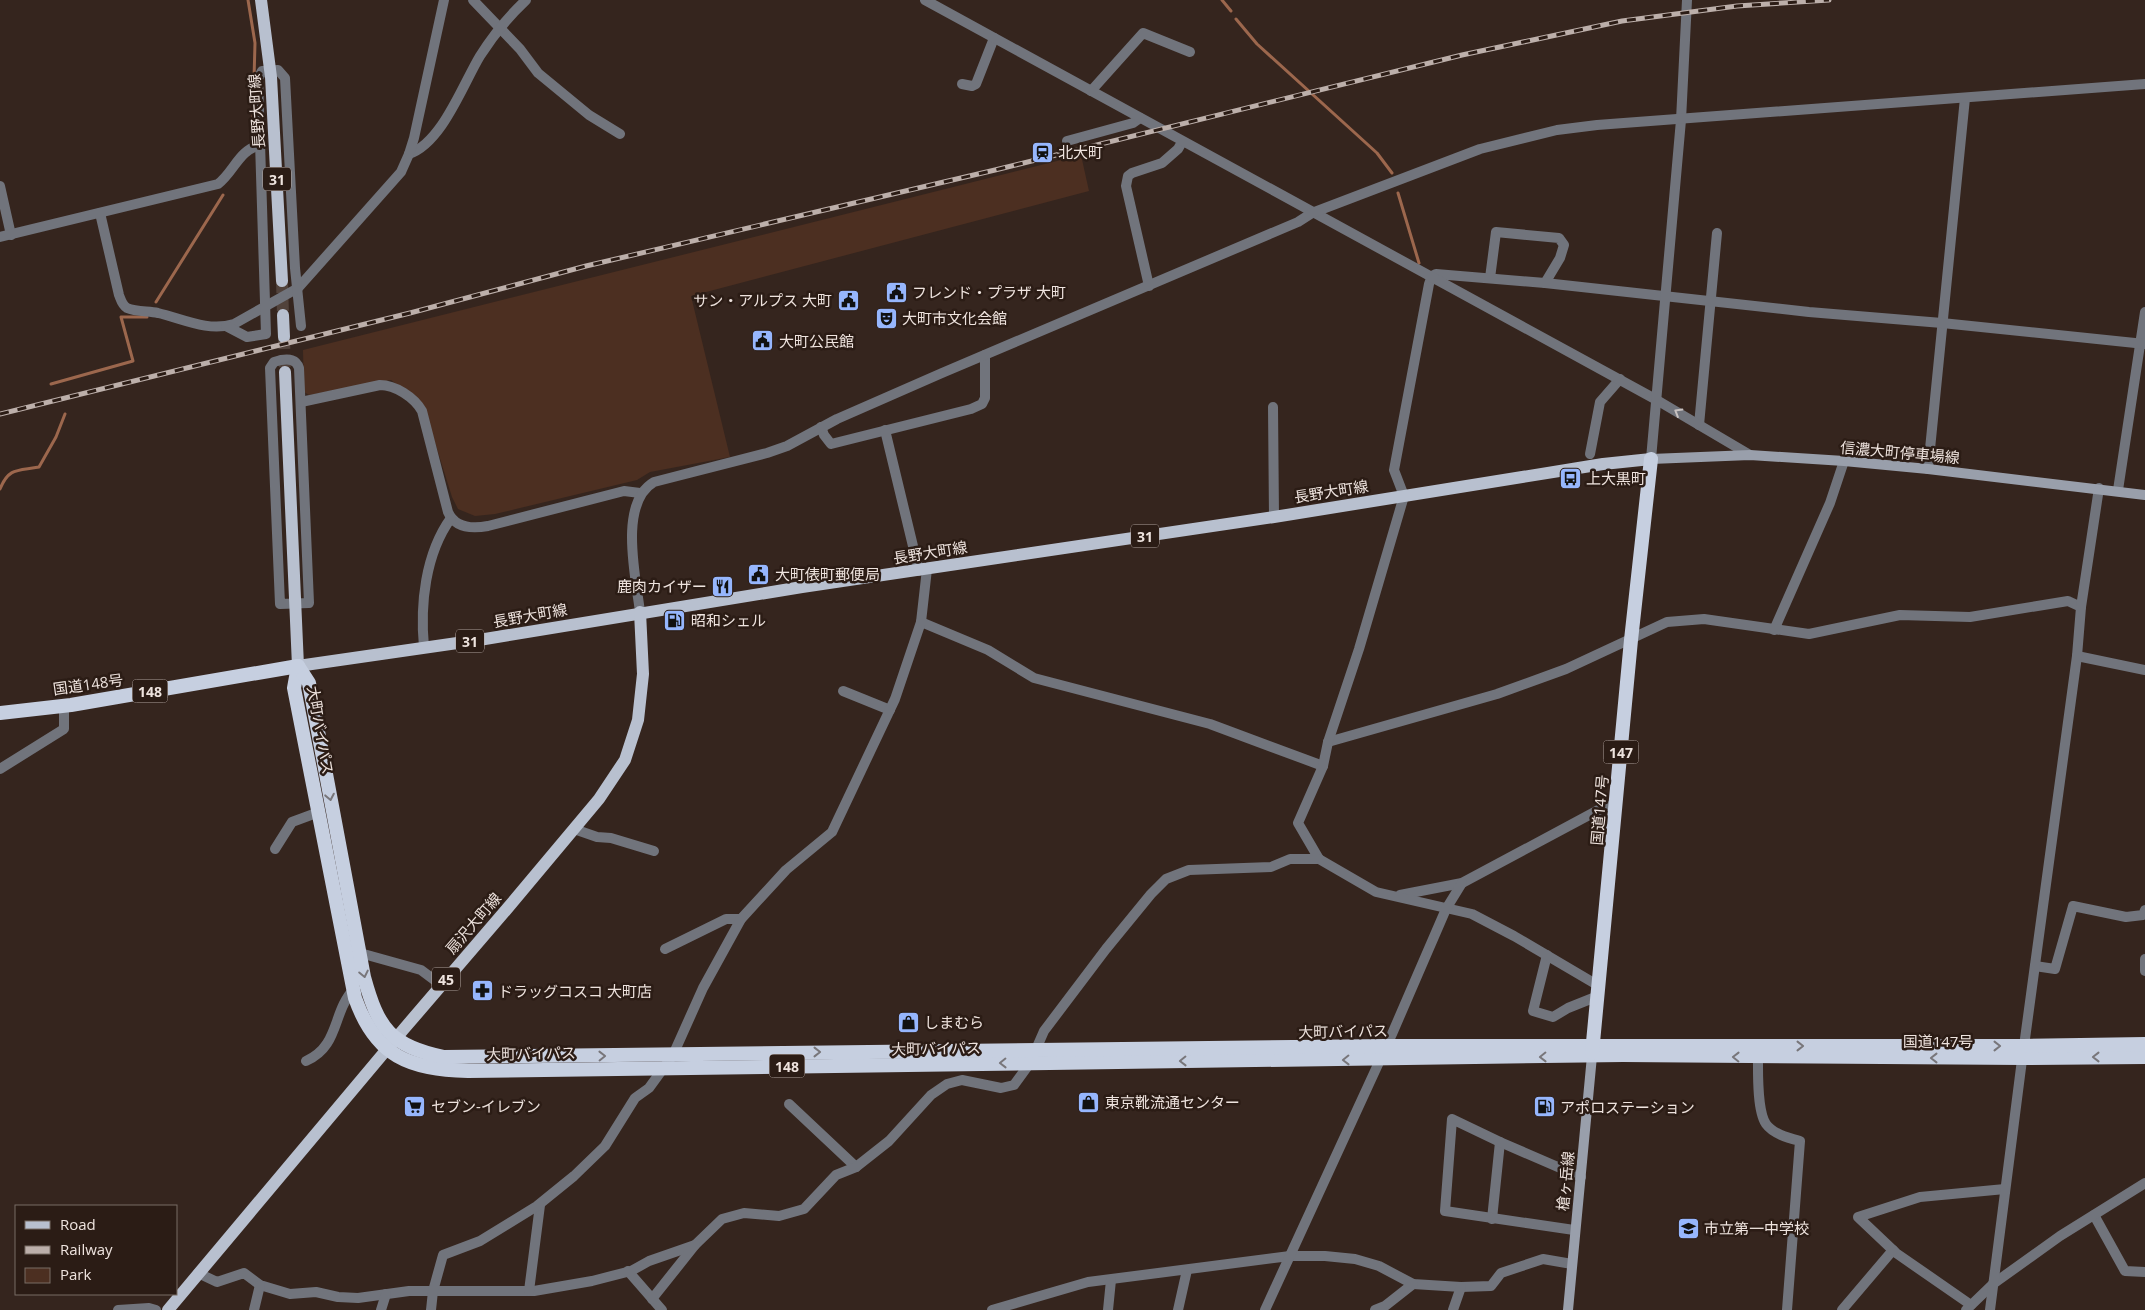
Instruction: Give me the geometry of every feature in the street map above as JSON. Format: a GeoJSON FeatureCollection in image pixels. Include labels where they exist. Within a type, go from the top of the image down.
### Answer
{"type":"FeatureCollection","features":[{"type":"Feature","properties":{"kind":"highway","name":"国道147号"},"geometry":{"type":"LineString","coordinates":[[1593,1051],[1631,640],[1650,459]]}},
{"type":"Feature","properties":{"kind":"highway","name":"国道148号"},"geometry":{"type":"LineString","coordinates":[[0,712],[64,705],[298,666]]}},
{"type":"Feature","properties":{"kind":"highway","name":"大町バイパス"},"geometry":{"type":"LineString","coordinates":[[298,666],[294,688],[354,989],[362,1016],[378,1042],[444,1058],[673,1055],[1033,1057]]}},
{"type":"Feature","properties":{"kind":"highway","name":"大町バイパス"},"geometry":{"type":"LineString","coordinates":[[298,666],[309,683],[360,952],[372,1005],[392,1044],[411,1062],[448,1070],[664,1067],[1033,1057],[1593,1051]]}},
{"type":"Feature","properties":{"kind":"highway","name":"国道147号"},"geometry":{"type":"LineString","coordinates":[[1593,1051],[1758,1057],[2023,1052],[2145,1044]]}},
{"type":"Feature","properties":{"kind":"highway","name":"国道147号"},"geometry":{"type":"LineString","coordinates":[[1593,1051],[2023,1052],[2145,1056]]}},
{"type":"Feature","properties":{"kind":"main road","name":"長野大町線"},"geometry":{"type":"LineString","coordinates":[[261,0],[270,69],[282,281]]}},
{"type":"Feature","properties":{"kind":"main road"},"geometry":{"type":"LineString","coordinates":[[283,315],[284,337]]}},
{"type":"Feature","properties":{"kind":"main road"},"geometry":{"type":"LineString","coordinates":[[285,372],[298,666]]}},
{"type":"Feature","properties":{"kind":"main road","name":"信濃大町停車場線"},"geometry":{"type":"LineString","coordinates":[[1650,459],[1750,455],[1844,461],[2145,494]]}},
{"type":"Feature","properties":{"kind":"main road","name":"長野大町線"},"geometry":{"type":"LineString","coordinates":[[298,666],[640,612],[1274,517],[1602,464],[1650,459]]}},
{"type":"Feature","properties":{"kind":"main road","name":"扇沢大町線"},"geometry":{"type":"LineString","coordinates":[[168,1310],[599,799],[625,760],[638,720],[644,674],[640,612]]}},
{"type":"Feature","properties":{"kind":"main road","name":"槍ヶ岳線"},"geometry":{"type":"LineString","coordinates":[[1568,1310],[1574,1230],[1593,1051]]}},
{"type":"Feature","properties":{"kind":"street"},"geometry":{"type":"LineString","coordinates":[[100,213],[122,304],[128,308],[157,313],[196,324],[214,327],[226,326],[298,288],[401,172],[409,154],[444,0]]}},
{"type":"Feature","properties":{"kind":"street"},"geometry":{"type":"LineString","coordinates":[[473,0],[520,48],[538,73],[589,116],[620,134]]}},
{"type":"Feature","properties":{"kind":"street"},"geometry":{"type":"LineString","coordinates":[[409,154],[416,152],[434,133],[458,99],[480,56],[526,0]]}},
{"type":"Feature","properties":{"kind":"street"},"geometry":{"type":"LineString","coordinates":[[925,0],[1312,213],[1620,379],[1750,455]]}},
{"type":"Feature","properties":{"kind":"street"},"geometry":{"type":"LineString","coordinates":[[1650,459],[1681,120],[1687,0]]}},
{"type":"Feature","properties":{"kind":"street"},"geometry":{"type":"LineString","coordinates":[[1091,91],[1143,34],[1190,52]]}},
{"type":"Feature","properties":{"kind":"street"},"geometry":{"type":"LineString","coordinates":[[962,84],[972,86],[976,84],[994,38]]}},
{"type":"Feature","properties":{"kind":"street"},"geometry":{"type":"LineString","coordinates":[[226,326],[247,337],[266,334],[258,79],[262,71],[270,69],[278,70],[285,78],[301,326]]}},
{"type":"Feature","properties":{"kind":"street"},"geometry":{"type":"LineString","coordinates":[[640,612],[631,545],[634,514],[640,493],[654,482],[767,454],[821,427],[1298,222],[1312,213],[1480,149],[1525,137],[1597,125],[2145,84]]}},
{"type":"Feature","properties":{"kind":"street"},"geometry":{"type":"LineString","coordinates":[[1928,469],[1965,98]]}},
{"type":"Feature","properties":{"kind":"street"},"geometry":{"type":"LineString","coordinates":[[1067,140],[1133,123],[1140,118]]}},
{"type":"Feature","properties":{"kind":"street"},"geometry":{"type":"LineString","coordinates":[[1148,286],[1126,186],[1127,180],[1132,173],[1150,169],[1162,163],[1178,149],[1182,142]]}},
{"type":"Feature","properties":{"kind":"street"},"geometry":{"type":"LineString","coordinates":[[0,237],[218,184],[227,177],[236,161],[248,149],[260,145]]}},
{"type":"Feature","properties":{"kind":"street"},"geometry":{"type":"LineString","coordinates":[[0,186],[11,235]]}},
{"type":"Feature","properties":{"kind":"street"},"geometry":{"type":"LineString","coordinates":[[1490,278],[1496,232],[1559,238],[1564,245],[1560,258],[1545,283]]}},
{"type":"Feature","properties":{"kind":"street"},"geometry":{"type":"LineString","coordinates":[[1699,425],[1717,233]]}},
{"type":"Feature","properties":{"kind":"street"},"geometry":{"type":"LineString","coordinates":[[1432,276],[1440,273],[1545,283],[1809,312],[1942,323],[2143,344]]}},
{"type":"Feature","properties":{"kind":"street"},"geometry":{"type":"LineString","coordinates":[[1432,276],[1416,348],[1394,470],[1404,496],[1328,742],[1323,766],[1298,824],[1319,859],[1376,892],[1472,914],[1547,955],[1598,991],[1553,1017],[1533,1011],[1547,955]]}},
{"type":"Feature","properties":{"kind":"street"},"geometry":{"type":"LineString","coordinates":[[2118,490],[2143,344],[2145,312]]}},
{"type":"Feature","properties":{"kind":"street"},"geometry":{"type":"LineString","coordinates":[[821,427],[831,444],[971,409],[982,404],[985,398],[985,355]]}},
{"type":"Feature","properties":{"kind":"street"},"geometry":{"type":"LineString","coordinates":[[288,359],[298,364],[309,603],[295,604],[280,604],[270,368],[274,362],[288,359]]}},
{"type":"Feature","properties":{"kind":"street"},"geometry":{"type":"LineString","coordinates":[[1590,454],[1600,402],[1620,379]]}},
{"type":"Feature","properties":{"kind":"street"},"geometry":{"type":"LineString","coordinates":[[301,402],[380,385],[392,385],[419,405],[451,518],[468,528],[477,528],[624,491],[640,493]]}},
{"type":"Feature","properties":{"kind":"street"},"geometry":{"type":"LineString","coordinates":[[1273,407],[1274,517]]}},
{"type":"Feature","properties":{"kind":"street"},"geometry":{"type":"LineString","coordinates":[[431,1310],[433,1291],[443,1255],[480,1241],[540,1204],[574,1176],[605,1146],[635,1098],[649,1088],[673,1055],[703,988],[741,919],[786,870],[832,832],[890,710],[921,622],[923,570],[885,430]]}},
{"type":"Feature","properties":{"kind":"street"},"geometry":{"type":"LineString","coordinates":[[1774,630],[1830,502],[1844,461]]}},
{"type":"Feature","properties":{"kind":"street"},"geometry":{"type":"LineString","coordinates":[[1990,1310],[2077,656],[2081,607],[2099,488]]}},
{"type":"Feature","properties":{"kind":"street"},"geometry":{"type":"LineString","coordinates":[[424,647],[423,610],[428,571],[441,534],[451,518]]}},
{"type":"Feature","properties":{"kind":"street"},"geometry":{"type":"LineString","coordinates":[[1328,742],[1497,694],[1566,668],[1667,622],[1704,619],[1809,634],[1900,615],[1970,617],[2068,601],[2081,607]]}},
{"type":"Feature","properties":{"kind":"street"},"geometry":{"type":"LineString","coordinates":[[921,622],[988,650],[1034,678],[1210,724],[1323,766]]}},
{"type":"Feature","properties":{"kind":"street"},"geometry":{"type":"LineString","coordinates":[[2077,656],[2145,670]]}},
{"type":"Feature","properties":{"kind":"street"},"geometry":{"type":"LineString","coordinates":[[843,691],[890,710]]}},
{"type":"Feature","properties":{"kind":"street"},"geometry":{"type":"LineString","coordinates":[[0,770],[64,729],[64,705]]}},
{"type":"Feature","properties":{"kind":"street"},"geometry":{"type":"LineString","coordinates":[[1396,896],[1462,883],[1604,807],[1616,804]]}},
{"type":"Feature","properties":{"kind":"street"},"geometry":{"type":"LineString","coordinates":[[275,849],[292,822],[319,812]]}},
{"type":"Feature","properties":{"kind":"street"},"geometry":{"type":"LineString","coordinates":[[574,829],[597,837],[611,838],[654,851]]}},
{"type":"Feature","properties":{"kind":"street"},"geometry":{"type":"LineString","coordinates":[[652,1299],[695,1245],[722,1219],[744,1213],[779,1216],[804,1209],[836,1175],[856,1167],[889,1142],[931,1095],[947,1084],[962,1080],[1007,1088],[1014,1085],[1033,1057],[1044,1031],[1106,948],[1166,879],[1189,870],[1271,867],[1290,859],[1319,859]]}},
{"type":"Feature","properties":{"kind":"street"},"geometry":{"type":"LineString","coordinates":[[1265,1310],[1446,909],[1462,883]]}},
{"type":"Feature","properties":{"kind":"street"},"geometry":{"type":"LineString","coordinates":[[2035,966],[2054,969],[2073,906],[2126,917],[2144,915],[2145,910]]}},
{"type":"Feature","properties":{"kind":"street"},"geometry":{"type":"LineString","coordinates":[[665,949],[726,919],[741,919]]}},
{"type":"Feature","properties":{"kind":"street"},"geometry":{"type":"LineString","coordinates":[[360,952],[421,970],[442,985]]}},
{"type":"Feature","properties":{"kind":"street"},"geometry":{"type":"LineString","coordinates":[[2145,959],[2145,971]]}},
{"type":"Feature","properties":{"kind":"street"},"geometry":{"type":"LineString","coordinates":[[306,1061],[319,1055],[336,1027],[346,997],[354,989]]}},
{"type":"Feature","properties":{"kind":"street"},"geometry":{"type":"LineString","coordinates":[[1758,1057],[1759,1102],[1766,1124],[1781,1136],[1800,1141],[1787,1310]]}},
{"type":"Feature","properties":{"kind":"street"},"geometry":{"type":"LineString","coordinates":[[789,1104],[856,1167]]}},
{"type":"Feature","properties":{"kind":"street"},"geometry":{"type":"LineString","coordinates":[[1574,1230],[1492,1219],[1445,1210],[1452,1119],[1581,1177]]}},
{"type":"Feature","properties":{"kind":"street"},"geometry":{"type":"LineString","coordinates":[[1492,1219],[1500,1142]]}},
{"type":"Feature","properties":{"kind":"street"},"geometry":{"type":"LineString","coordinates":[[2006,1189],[1920,1197],[1858,1217],[1893,1250],[1969,1308],[1993,1284],[2060,1236],[2145,1183]]}},
{"type":"Feature","properties":{"kind":"street"},"geometry":{"type":"LineString","coordinates":[[529,1291],[540,1204]]}},
{"type":"Feature","properties":{"kind":"street"},"geometry":{"type":"LineString","coordinates":[[2094,1214],[2125,1272],[2145,1272]]}},
{"type":"Feature","properties":{"kind":"street"},"geometry":{"type":"LineString","coordinates":[[198,1273],[206,1279],[217,1282],[244,1273],[260,1285],[290,1294],[316,1292],[338,1297],[358,1298],[433,1291],[529,1291],[592,1281],[628,1271],[649,1261],[695,1245]]}},
{"type":"Feature","properties":{"kind":"street"},"geometry":{"type":"LineString","coordinates":[[1842,1310],[1893,1250]]}},
{"type":"Feature","properties":{"kind":"street"},"geometry":{"type":"LineString","coordinates":[[992,1310],[1088,1282],[1290,1256],[1325,1256],[1354,1259],[1380,1266],[1413,1284],[1461,1287],[1491,1286],[1501,1273],[1543,1259],[1572,1264]]}},
{"type":"Feature","properties":{"kind":"street"},"geometry":{"type":"LineString","coordinates":[[1178,1310],[1187,1270]]}},
{"type":"Feature","properties":{"kind":"street"},"geometry":{"type":"LineString","coordinates":[[628,1271],[662,1310]]}},
{"type":"Feature","properties":{"kind":"street"},"geometry":{"type":"LineString","coordinates":[[1108,1310],[1111,1280]]}},
{"type":"Feature","properties":{"kind":"street"},"geometry":{"type":"LineString","coordinates":[[1375,1310],[1385,1306],[1413,1284]]}},
{"type":"Feature","properties":{"kind":"street"},"geometry":{"type":"LineString","coordinates":[[254,1310],[260,1285]]}},
{"type":"Feature","properties":{"kind":"street"},"geometry":{"type":"LineString","coordinates":[[1454,1310],[1461,1287]]}},
{"type":"Feature","properties":{"kind":"street"},"geometry":{"type":"LineString","coordinates":[[381,1310],[386,1294]]}},
{"type":"Feature","properties":{"kind":"street"},"geometry":{"type":"LineString","coordinates":[[118,1310],[149,1308],[156,1310]]}},
{"type":"Feature","properties":{"kind":"green space"},"geometry":{"type":"Polygon","coordinates":[[[1081,155],[1089,191],[691,296],[730,457],[650,472],[637,480],[495,514],[475,516],[458,509],[452,497],[423,404],[391,380],[309,395],[304,392],[303,350],[1081,155]]]}},
{"type":"Feature","properties":{"kind":"waterway"},"geometry":{"type":"LineString","coordinates":[[248,0],[255,43],[254,79]]}},
{"type":"Feature","properties":{"kind":"waterway"},"geometry":{"type":"LineString","coordinates":[[1222,0],[1231,11]]}},
{"type":"Feature","properties":{"kind":"waterway"},"geometry":{"type":"LineString","coordinates":[[1236,19],[1257,44],[1377,153],[1392,173]]}},
{"type":"Feature","properties":{"kind":"waterway"},"geometry":{"type":"LineString","coordinates":[[252,133],[254,93]]}},
{"type":"Feature","properties":{"kind":"waterway"},"geometry":{"type":"LineString","coordinates":[[1398,193],[1419,263]]}},
{"type":"Feature","properties":{"kind":"waterway"},"geometry":{"type":"LineString","coordinates":[[156,302],[223,195]]}},
{"type":"Feature","properties":{"kind":"waterway"},"geometry":{"type":"LineString","coordinates":[[51,384],[133,361],[121,317],[147,317]]}},
{"type":"Feature","properties":{"kind":"waterway"},"geometry":{"type":"LineString","coordinates":[[0,489],[11,473],[39,467],[56,437],[65,414]]}},
{"type":"Feature","properties":{"kind":"tunnel"},"geometry":{"type":"LineString","coordinates":[[282,281],[283,315]]}},
{"type":"Feature","properties":{"kind":"tunnel"},"geometry":{"type":"LineString","coordinates":[[284,337],[285,372]]}},
{"type":"Feature","properties":{"kind":"railway"},"geometry":{"type":"LineString","coordinates":[[0,414],[410,313],[586,266],[995,170],[1462,55],[1622,21],[1737,6],[1829,0]]}},
{"type":"Feature","properties":{"kind":"place","name":"北大町"},"geometry":{"type":"Point","coordinates":[1042,152]}},
{"type":"Feature","properties":{"kind":"place","name":"フレンド・プラザ 大町"},"geometry":{"type":"Point","coordinates":[896,292]}},
{"type":"Feature","properties":{"kind":"place","name":"サン・アルプス 大町"},"geometry":{"type":"Point","coordinates":[848,300]}},
{"type":"Feature","properties":{"kind":"place","name":"大町市文化会館"},"geometry":{"type":"Point","coordinates":[886,318]}},
{"type":"Feature","properties":{"kind":"place","name":"大町公民館"},"geometry":{"type":"Point","coordinates":[763,341]}},
{"type":"Feature","properties":{"kind":"place","name":"上大黒町"},"geometry":{"type":"Point","coordinates":[1570,478]}},
{"type":"Feature","properties":{"kind":"place","name":"大町俵町郵便局"},"geometry":{"type":"Point","coordinates":[759,574]}},
{"type":"Feature","properties":{"kind":"place","name":"鹿肉カイザー"},"geometry":{"type":"Point","coordinates":[723,586]}},
{"type":"Feature","properties":{"kind":"place","name":"昭和シェル"},"geometry":{"type":"Point","coordinates":[675,620]}},
{"type":"Feature","properties":{"kind":"place","name":"ドラッグコスコ 大町店"},"geometry":{"type":"Point","coordinates":[482,991]}},
{"type":"Feature","properties":{"kind":"place","name":"しまむら"},"geometry":{"type":"Point","coordinates":[908,1022]}},
{"type":"Feature","properties":{"kind":"place","name":"東京靴流通センター"},"geometry":{"type":"Point","coordinates":[1089,1102]}},
{"type":"Feature","properties":{"kind":"place","name":"セブン-イレブン"},"geometry":{"type":"Point","coordinates":[415,1106]}},
{"type":"Feature","properties":{"kind":"place","name":"アポロステーション"},"geometry":{"type":"Point","coordinates":[1544,1107]}},
{"type":"Feature","properties":{"kind":"place","name":"市立第一中学校"},"geometry":{"type":"Point","coordinates":[1688,1228]}}]}
